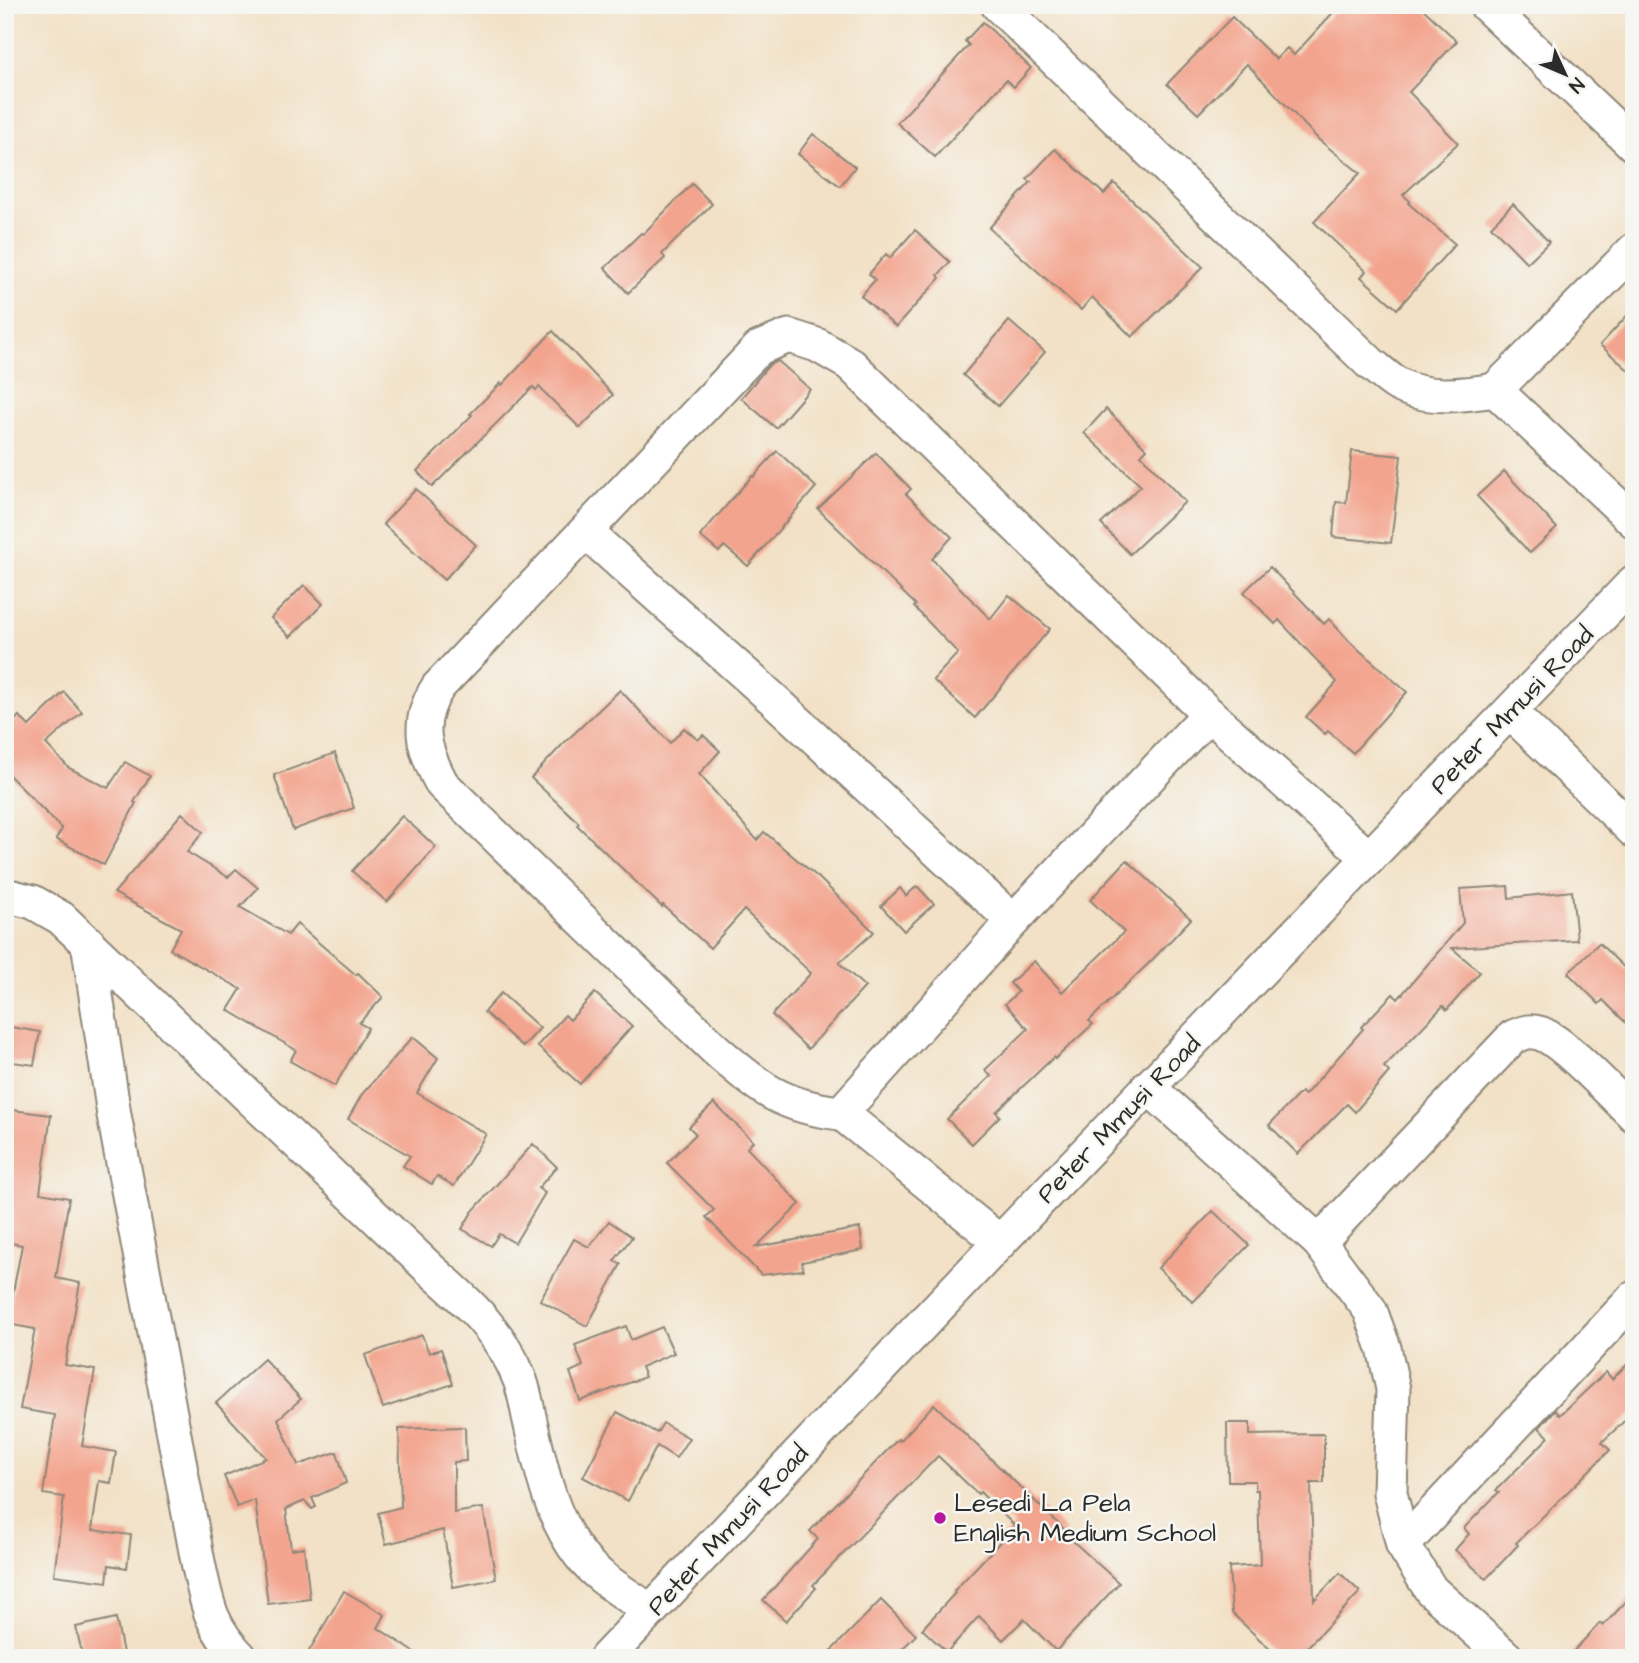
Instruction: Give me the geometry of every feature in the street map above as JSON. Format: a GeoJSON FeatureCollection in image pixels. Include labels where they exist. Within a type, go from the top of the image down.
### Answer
{"type":"FeatureCollection","features":[{"type":"Feature","properties":{"kind":"street"},"geometry":{"type":"LineString","coordinates":[[998,5],[1370,363],[1388,377],[1414,391],[1466,395],[1494,390],[1634,250]]}},
{"type":"Feature","properties":{"kind":"street"},"geometry":{"type":"LineString","coordinates":[[1486,5],[1634,145]]}},
{"type":"Feature","properties":{"kind":"street"},"geometry":{"type":"LineString","coordinates":[[1000,1242],[841,1113],[811,1110],[783,1100],[760,1087],[716,1051],[442,785],[428,756],[424,726],[429,702],[438,687],[759,348],[789,336],[817,345],[850,364],[1209,714],[1369,858]]}},
{"type":"Feature","properties":{"kind":"street"},"geometry":{"type":"LineString","coordinates":[[1494,390],[1634,521]]}},
{"type":"Feature","properties":{"kind":"street"},"geometry":{"type":"LineString","coordinates":[[586,532],[773,699],[1013,921]]}},
{"type":"Feature","properties":{"kind":"street","name":"Peter Mmusi Road"},"geometry":{"type":"LineString","coordinates":[[606,1658],[1148,1087],[1634,582]]}},
{"type":"Feature","properties":{"kind":"street"},"geometry":{"type":"LineString","coordinates":[[1510,712],[1634,831]]}},
{"type":"Feature","properties":{"kind":"street"},"geometry":{"type":"LineString","coordinates":[[841,1113],[1013,921],[1209,714]]}},
{"type":"Feature","properties":{"kind":"street"},"geometry":{"type":"LineString","coordinates":[[5,895],[33,902],[61,918],[430,1270],[474,1308],[510,1357],[522,1382],[546,1489],[562,1526],[581,1557],[650,1611]]}},
{"type":"Feature","properties":{"kind":"street"},"geometry":{"type":"LineString","coordinates":[[88,942],[114,1115],[209,1613],[224,1641],[241,1658]]}},
{"type":"Feature","properties":{"kind":"street"},"geometry":{"type":"LineString","coordinates":[[1319,1242],[1513,1037],[1527,1031],[1542,1033],[1572,1055],[1634,1115]]}},
{"type":"Feature","properties":{"kind":"street"},"geometry":{"type":"LineString","coordinates":[[1148,1087],[1319,1242],[1370,1310],[1384,1348],[1392,1389],[1390,1493],[1403,1545],[1431,1590],[1507,1658]]}},
{"type":"Feature","properties":{"kind":"street"},"geometry":{"type":"LineString","coordinates":[[1403,1545],[1634,1298]]}},
{"type":"Feature","properties":{"kind":"building"},"geometry":{"type":"Polygon","coordinates":[[[1340,5],[1419,5],[1457,41],[1409,92],[1458,143],[1403,195],[1410,201],[1408,203],[1455,244],[1397,309],[1361,277],[1366,271],[1314,222],[1360,173],[1319,140],[1247,64],[1198,114],[1167,84],[1232,17],[1276,59],[1287,48],[1294,55],[1340,5]]]}},
{"type":"Feature","properties":{"kind":"building"},"geometry":{"type":"Polygon","coordinates":[[[983,22],[1031,68],[1014,87],[1006,80],[935,157],[897,123],[969,45],[965,41],[983,22]]]}},
{"type":"Feature","properties":{"kind":"building"},"geometry":{"type":"Polygon","coordinates":[[[813,134],[855,167],[840,186],[798,154],[813,134]]]}},
{"type":"Feature","properties":{"kind":"building"},"geometry":{"type":"Polygon","coordinates":[[[1055,149],[1104,194],[1114,183],[1203,267],[1132,337],[1092,297],[1081,310],[989,228],[1031,182],[1027,179],[1055,149]]]}},
{"type":"Feature","properties":{"kind":"building"},"geometry":{"type":"Polygon","coordinates":[[[692,184],[712,204],[662,254],[665,258],[628,293],[605,268],[692,184]]]}},
{"type":"Feature","properties":{"kind":"building"},"geometry":{"type":"Polygon","coordinates":[[[1513,204],[1549,242],[1527,263],[1491,226],[1513,204]]]}},
{"type":"Feature","properties":{"kind":"building"},"geometry":{"type":"Polygon","coordinates":[[[915,230],[950,262],[938,275],[940,278],[896,327],[861,296],[875,280],[869,274],[886,254],[890,258],[915,230]]]}},
{"type":"Feature","properties":{"kind":"building"},"geometry":{"type":"Polygon","coordinates":[[[1634,308],[1634,375],[1600,345],[1634,308]]]}},
{"type":"Feature","properties":{"kind":"building"},"geometry":{"type":"Polygon","coordinates":[[[1009,321],[1045,352],[998,406],[963,375],[1009,321]]]}},
{"type":"Feature","properties":{"kind":"building"},"geometry":{"type":"Polygon","coordinates":[[[553,331],[613,395],[580,428],[539,387],[536,390],[533,387],[432,487],[417,471],[553,331]]]}},
{"type":"Feature","properties":{"kind":"building"},"geometry":{"type":"Polygon","coordinates":[[[778,361],[810,389],[776,428],[741,398],[770,364],[778,361]]]}},
{"type":"Feature","properties":{"kind":"building"},"geometry":{"type":"Polygon","coordinates":[[[1106,409],[1147,449],[1141,455],[1185,502],[1130,554],[1101,524],[1141,486],[1084,433],[1106,409]]]}},
{"type":"Feature","properties":{"kind":"building"},"geometry":{"type":"Polygon","coordinates":[[[777,451],[816,487],[748,566],[724,546],[719,552],[700,536],[777,451]]]}},
{"type":"Feature","properties":{"kind":"building"},"geometry":{"type":"Polygon","coordinates":[[[1352,451],[1401,456],[1391,543],[1333,537],[1336,502],[1346,503],[1352,451]]]}},
{"type":"Feature","properties":{"kind":"building"},"geometry":{"type":"Polygon","coordinates":[[[876,453],[911,489],[906,494],[952,537],[932,559],[990,619],[1009,595],[1050,629],[975,718],[933,680],[958,653],[914,607],[916,605],[818,509],[876,453]]]}},
{"type":"Feature","properties":{"kind":"building"},"geometry":{"type":"Polygon","coordinates":[[[1504,471],[1557,528],[1530,553],[1477,496],[1504,471]]]}},
{"type":"Feature","properties":{"kind":"building"},"geometry":{"type":"Polygon","coordinates":[[[416,489],[476,545],[444,580],[383,524],[416,489]]]}},
{"type":"Feature","properties":{"kind":"building"},"geometry":{"type":"Polygon","coordinates":[[[1270,567],[1324,624],[1329,619],[1350,642],[1407,692],[1353,753],[1328,731],[1325,734],[1306,717],[1337,682],[1279,620],[1275,624],[1244,592],[1270,567]]]}},
{"type":"Feature","properties":{"kind":"building"},"geometry":{"type":"Polygon","coordinates":[[[304,585],[323,604],[290,637],[271,618],[304,585]]]}},
{"type":"Feature","properties":{"kind":"building"},"geometry":{"type":"Polygon","coordinates":[[[620,690],[670,743],[684,728],[698,740],[703,735],[720,751],[699,774],[757,840],[764,832],[820,879],[874,932],[839,963],[865,987],[808,1049],[772,1015],[811,973],[744,910],[710,948],[663,905],[662,907],[531,778],[620,690]]]}},
{"type":"Feature","properties":{"kind":"building"},"geometry":{"type":"Polygon","coordinates":[[[64,692],[82,712],[46,744],[69,768],[108,788],[125,762],[150,776],[134,802],[136,803],[104,865],[56,839],[62,829],[5,771],[5,730],[19,716],[29,726],[64,692]]]}},
{"type":"Feature","properties":{"kind":"building"},"geometry":{"type":"Polygon","coordinates":[[[335,753],[354,808],[293,830],[274,775],[335,753]]]}},
{"type":"Feature","properties":{"kind":"building"},"geometry":{"type":"Polygon","coordinates":[[[182,813],[203,832],[187,852],[228,877],[236,869],[258,888],[240,907],[288,935],[297,924],[356,975],[358,973],[383,997],[359,1023],[368,1028],[335,1086],[290,1061],[296,1050],[228,1010],[241,989],[170,949],[181,929],[114,893],[182,813]]]}},
{"type":"Feature","properties":{"kind":"building"},"geometry":{"type":"Polygon","coordinates":[[[402,816],[436,847],[387,902],[352,871],[402,816]]]}},
{"type":"Feature","properties":{"kind":"building"},"geometry":{"type":"Polygon","coordinates":[[[1127,860],[1191,919],[1089,1021],[1093,1024],[996,1112],[1000,1116],[972,1144],[947,1119],[991,1076],[985,1070],[1028,1029],[1005,1004],[1018,992],[1010,983],[1034,961],[1062,992],[1124,932],[1090,900],[1127,860]]]}},
{"type":"Feature","properties":{"kind":"building"},"geometry":{"type":"Polygon","coordinates":[[[917,886],[934,904],[904,931],[881,906],[900,888],[906,896],[917,886]]]}},
{"type":"Feature","properties":{"kind":"building"},"geometry":{"type":"Polygon","coordinates":[[[1508,886],[1509,898],[1572,891],[1577,940],[1452,948],[1480,972],[1447,1010],[1443,1006],[1384,1067],[1389,1072],[1355,1112],[1347,1104],[1298,1154],[1269,1125],[1301,1092],[1305,1095],[1363,1029],[1361,1027],[1393,994],[1398,999],[1463,923],[1460,889],[1508,886]]]}},
{"type":"Feature","properties":{"kind":"building"},"geometry":{"type":"Polygon","coordinates":[[[1599,943],[1634,977],[1634,1031],[1603,1000],[1599,1004],[1568,973],[1599,943]]]}},
{"type":"Feature","properties":{"kind":"building"},"geometry":{"type":"Polygon","coordinates":[[[501,993],[540,1028],[523,1047],[484,1012],[501,993]]]}},
{"type":"Feature","properties":{"kind":"building"},"geometry":{"type":"Polygon","coordinates":[[[595,993],[632,1026],[580,1084],[537,1046],[565,1015],[570,1020],[595,993]]]}},
{"type":"Feature","properties":{"kind":"building"},"geometry":{"type":"Polygon","coordinates":[[[5,1026],[40,1032],[34,1065],[5,1061],[5,1026]]]}},
{"type":"Feature","properties":{"kind":"building"},"geometry":{"type":"Polygon","coordinates":[[[413,1037],[438,1058],[417,1093],[486,1134],[454,1186],[437,1176],[432,1184],[403,1166],[410,1156],[348,1119],[362,1094],[413,1037]]]}},
{"type":"Feature","properties":{"kind":"building"},"geometry":{"type":"Polygon","coordinates":[[[714,1103],[753,1141],[747,1148],[800,1204],[756,1247],[860,1228],[863,1250],[802,1262],[803,1270],[761,1275],[706,1217],[714,1210],[667,1163],[696,1134],[689,1127],[714,1103]]]}},
{"type":"Feature","properties":{"kind":"building"},"geometry":{"type":"Polygon","coordinates":[[[5,1109],[51,1115],[40,1193],[69,1198],[56,1278],[80,1283],[65,1365],[95,1370],[82,1446],[116,1452],[111,1483],[99,1481],[92,1530],[131,1535],[127,1568],[109,1565],[107,1582],[54,1575],[64,1497],[43,1494],[55,1415],[20,1409],[35,1329],[7,1324],[22,1245],[5,1242],[5,1109]]]}},
{"type":"Feature","properties":{"kind":"building"},"geometry":{"type":"Polygon","coordinates":[[[533,1144],[557,1167],[538,1188],[545,1193],[515,1243],[499,1234],[491,1246],[462,1229],[472,1212],[533,1144]]]}},
{"type":"Feature","properties":{"kind":"building"},"geometry":{"type":"Polygon","coordinates":[[[1213,1211],[1249,1245],[1193,1302],[1158,1268],[1213,1211]]]}},
{"type":"Feature","properties":{"kind":"building"},"geometry":{"type":"Polygon","coordinates":[[[609,1221],[632,1237],[614,1261],[621,1264],[587,1326],[540,1300],[574,1239],[589,1247],[609,1221]]]}},
{"type":"Feature","properties":{"kind":"building"},"geometry":{"type":"Polygon","coordinates":[[[626,1326],[631,1340],[662,1327],[674,1353],[641,1367],[645,1377],[580,1401],[570,1372],[583,1366],[575,1345],[626,1326]]]}},
{"type":"Feature","properties":{"kind":"building"},"geometry":{"type":"Polygon","coordinates":[[[422,1335],[429,1353],[441,1349],[453,1384],[383,1408],[365,1355],[422,1335]]]}},
{"type":"Feature","properties":{"kind":"building"},"geometry":{"type":"Polygon","coordinates":[[[1634,1358],[1634,1412],[1602,1442],[1610,1450],[1516,1543],[1518,1545],[1486,1579],[1455,1550],[1469,1534],[1464,1528],[1499,1492],[1496,1490],[1549,1437],[1539,1428],[1555,1410],[1560,1415],[1606,1372],[1612,1379],[1634,1358]]]}},
{"type":"Feature","properties":{"kind":"building"},"geometry":{"type":"Polygon","coordinates":[[[264,1359],[301,1399],[278,1419],[298,1465],[337,1452],[346,1483],[312,1498],[316,1507],[312,1509],[305,1501],[286,1509],[291,1549],[304,1547],[310,1599],[268,1604],[255,1500],[237,1507],[224,1476],[266,1458],[216,1403],[264,1359]]]}},
{"type":"Feature","properties":{"kind":"building"},"geometry":{"type":"Polygon","coordinates":[[[934,1404],[1066,1531],[1064,1533],[1119,1583],[1056,1651],[1024,1619],[1003,1640],[979,1616],[947,1652],[922,1629],[1015,1526],[938,1456],[813,1585],[816,1588],[786,1621],[763,1600],[818,1539],[810,1531],[934,1404]]]}},
{"type":"Feature","properties":{"kind":"building"},"geometry":{"type":"Polygon","coordinates":[[[617,1412],[657,1433],[663,1423],[689,1438],[676,1458],[657,1446],[628,1501],[583,1477],[617,1412]]]}},
{"type":"Feature","properties":{"kind":"building"},"geometry":{"type":"Polygon","coordinates":[[[1227,1423],[1250,1423],[1250,1435],[1324,1434],[1324,1483],[1311,1483],[1314,1600],[1340,1573],[1360,1592],[1297,1658],[1279,1658],[1232,1613],[1229,1567],[1260,1565],[1258,1490],[1255,1490],[1255,1481],[1228,1481],[1227,1423]]]}},
{"type":"Feature","properties":{"kind":"building"},"geometry":{"type":"Polygon","coordinates":[[[465,1427],[466,1461],[454,1462],[454,1513],[483,1508],[496,1579],[453,1587],[443,1530],[386,1544],[378,1513],[401,1507],[399,1429],[465,1427]]]}},
{"type":"Feature","properties":{"kind":"building"},"geometry":{"type":"Polygon","coordinates":[[[344,1591],[385,1615],[378,1628],[423,1658],[305,1658],[344,1591]]]}},
{"type":"Feature","properties":{"kind":"building"},"geometry":{"type":"Polygon","coordinates":[[[1634,1593],[1634,1658],[1567,1658],[1600,1623],[1603,1626],[1634,1593]]]}},
{"type":"Feature","properties":{"kind":"building"},"geometry":{"type":"Polygon","coordinates":[[[881,1600],[916,1635],[893,1658],[824,1658],[881,1600]]]}},
{"type":"Feature","properties":{"kind":"building"},"geometry":{"type":"Polygon","coordinates":[[[116,1618],[124,1658],[83,1658],[76,1627],[116,1618]]]}},
{"type":"Feature","properties":{"kind":"place","name":"Lesedi La Pela English Medium School"},"geometry":{"type":"Point","coordinates":[940,1518]}}]}
